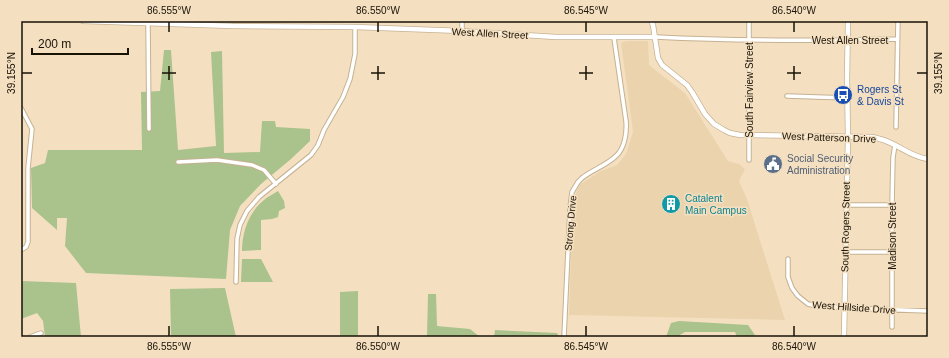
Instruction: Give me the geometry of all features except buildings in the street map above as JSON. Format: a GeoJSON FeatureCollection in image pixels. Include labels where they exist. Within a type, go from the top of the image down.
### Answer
{"type":"FeatureCollection","features":[{"type":"Feature","properties":{"kind":"street","name":"West Allen Street"},"geometry":{"type":"LineString","coordinates":[[83,21],[274,27],[354,27],[462,31],[556,37],[897,40]]}},
{"type":"Feature","properties":{"kind":"street"},"geometry":{"type":"LineString","coordinates":[[236,282],[236,240],[240,225],[247,211],[259,197],[311,155],[318,145],[324,130],[343,96],[350,79],[354,61],[354,21]]}},
{"type":"Feature","properties":{"kind":"street"},"geometry":{"type":"LineString","coordinates":[[462,21],[462,31]]}},
{"type":"Feature","properties":{"kind":"street","name":"West Patterson Drive"},"geometry":{"type":"LineString","coordinates":[[651,21],[656,37],[658,58],[662,65],[687,85],[705,114],[714,124],[730,133],[740,135],[848,136],[879,138],[918,157],[928,159]]}},
{"type":"Feature","properties":{"kind":"street","name":"South Fairview Street"},"geometry":{"type":"LineString","coordinates":[[749,21],[749,160]]}},
{"type":"Feature","properties":{"kind":"street","name":"South Rogers Street"},"geometry":{"type":"LineString","coordinates":[[844,337],[846,167],[848,136],[848,21]]}},
{"type":"Feature","properties":{"kind":"street"},"geometry":{"type":"LineString","coordinates":[[896,127],[898,21]]}},
{"type":"Feature","properties":{"kind":"street"},"geometry":{"type":"LineString","coordinates":[[148,24],[149,129]]}},
{"type":"Feature","properties":{"kind":"street","name":"Strong Drive"},"geometry":{"type":"LineString","coordinates":[[564,337],[569,216],[572,192],[582,178],[618,155],[626,135],[626,121],[614,38]]}},
{"type":"Feature","properties":{"kind":"street"},"geometry":{"type":"LineString","coordinates":[[787,96],[847,98]]}},
{"type":"Feature","properties":{"kind":"street"},"geometry":{"type":"LineString","coordinates":[[21,108],[32,129],[28,168],[28,242],[26,247],[21,250]]}},
{"type":"Feature","properties":{"kind":"street","name":"Madison Street"},"geometry":{"type":"LineString","coordinates":[[892,327],[892,205],[893,156],[895,146]]}},
{"type":"Feature","properties":{"kind":"street"},"geometry":{"type":"LineString","coordinates":[[178,162],[217,160],[252,165],[264,170],[276,184]]}},
{"type":"Feature","properties":{"kind":"street"},"geometry":{"type":"LineString","coordinates":[[846,205],[892,205]]}},
{"type":"Feature","properties":{"kind":"street"},"geometry":{"type":"LineString","coordinates":[[845,252],[892,252]]}},
{"type":"Feature","properties":{"kind":"street","name":"West Hillside Drive"},"geometry":{"type":"LineString","coordinates":[[788,259],[788,277],[792,288],[798,296],[808,304],[844,308],[928,311]]}},
{"type":"Feature","properties":{"kind":"street"},"geometry":{"type":"LineString","coordinates":[[30,337],[41,333]]}},
{"type":"Feature","properties":{"kind":"shaded area"},"geometry":{"type":"Polygon","coordinates":[[[626,41],[648,41],[649,65],[685,93],[728,161],[739,164],[745,169],[739,181],[747,199],[785,320],[569,315],[573,201],[579,185],[601,171],[617,165],[626,154],[633,132],[621,43],[626,41]]]}},
{"type":"Feature","properties":{"kind":"green space"},"geometry":{"type":"Polygon","coordinates":[[[164,50],[171,50],[178,150],[216,146],[211,52],[222,51],[224,153],[260,152],[262,121],[275,121],[276,127],[310,129],[310,141],[261,184],[240,206],[230,230],[226,279],[86,273],[65,246],[67,218],[57,218],[57,230],[32,208],[31,168],[45,163],[48,150],[142,150],[141,92],[160,91],[164,50]]]}},
{"type":"Feature","properties":{"kind":"green space"},"geometry":{"type":"Polygon","coordinates":[[[278,191],[284,201],[285,208],[279,211],[278,217],[261,220],[261,250],[242,251],[243,237],[250,216],[267,197],[278,191]]]}},
{"type":"Feature","properties":{"kind":"green space"},"geometry":{"type":"Polygon","coordinates":[[[242,259],[261,259],[273,282],[241,282],[242,259]]]}},
{"type":"Feature","properties":{"kind":"green space"},"geometry":{"type":"Polygon","coordinates":[[[21,281],[76,283],[81,337],[45,337],[43,321],[37,313],[21,319],[21,281]]]}},
{"type":"Feature","properties":{"kind":"green space"},"geometry":{"type":"Polygon","coordinates":[[[225,288],[236,337],[171,337],[170,289],[225,288]]]}},
{"type":"Feature","properties":{"kind":"green space"},"geometry":{"type":"Polygon","coordinates":[[[358,291],[358,337],[340,337],[340,292],[358,291]]]}},
{"type":"Feature","properties":{"kind":"green space"},"geometry":{"type":"Polygon","coordinates":[[[428,294],[436,294],[437,326],[470,329],[480,337],[427,337],[428,294]]]}},
{"type":"Feature","properties":{"kind":"green space"},"geometry":{"type":"Polygon","coordinates":[[[679,321],[748,325],[755,335],[749,337],[737,337],[735,332],[685,332],[680,335],[680,337],[666,337],[671,323],[679,321]]]}},
{"type":"Feature","properties":{"kind":"green space"},"geometry":{"type":"Polygon","coordinates":[[[495,330],[557,333],[559,337],[494,337],[495,330]]]}},
{"type":"Feature","properties":{"kind":"place","name":"Rogers St & Davis St"},"geometry":{"type":"Point","coordinates":[843,95]}},
{"type":"Feature","properties":{"kind":"place","name":"Social Security Administration"},"geometry":{"type":"Point","coordinates":[773,164]}},
{"type":"Feature","properties":{"kind":"place","name":"Catalent Main Campus"},"geometry":{"type":"Point","coordinates":[671,204]}}]}
